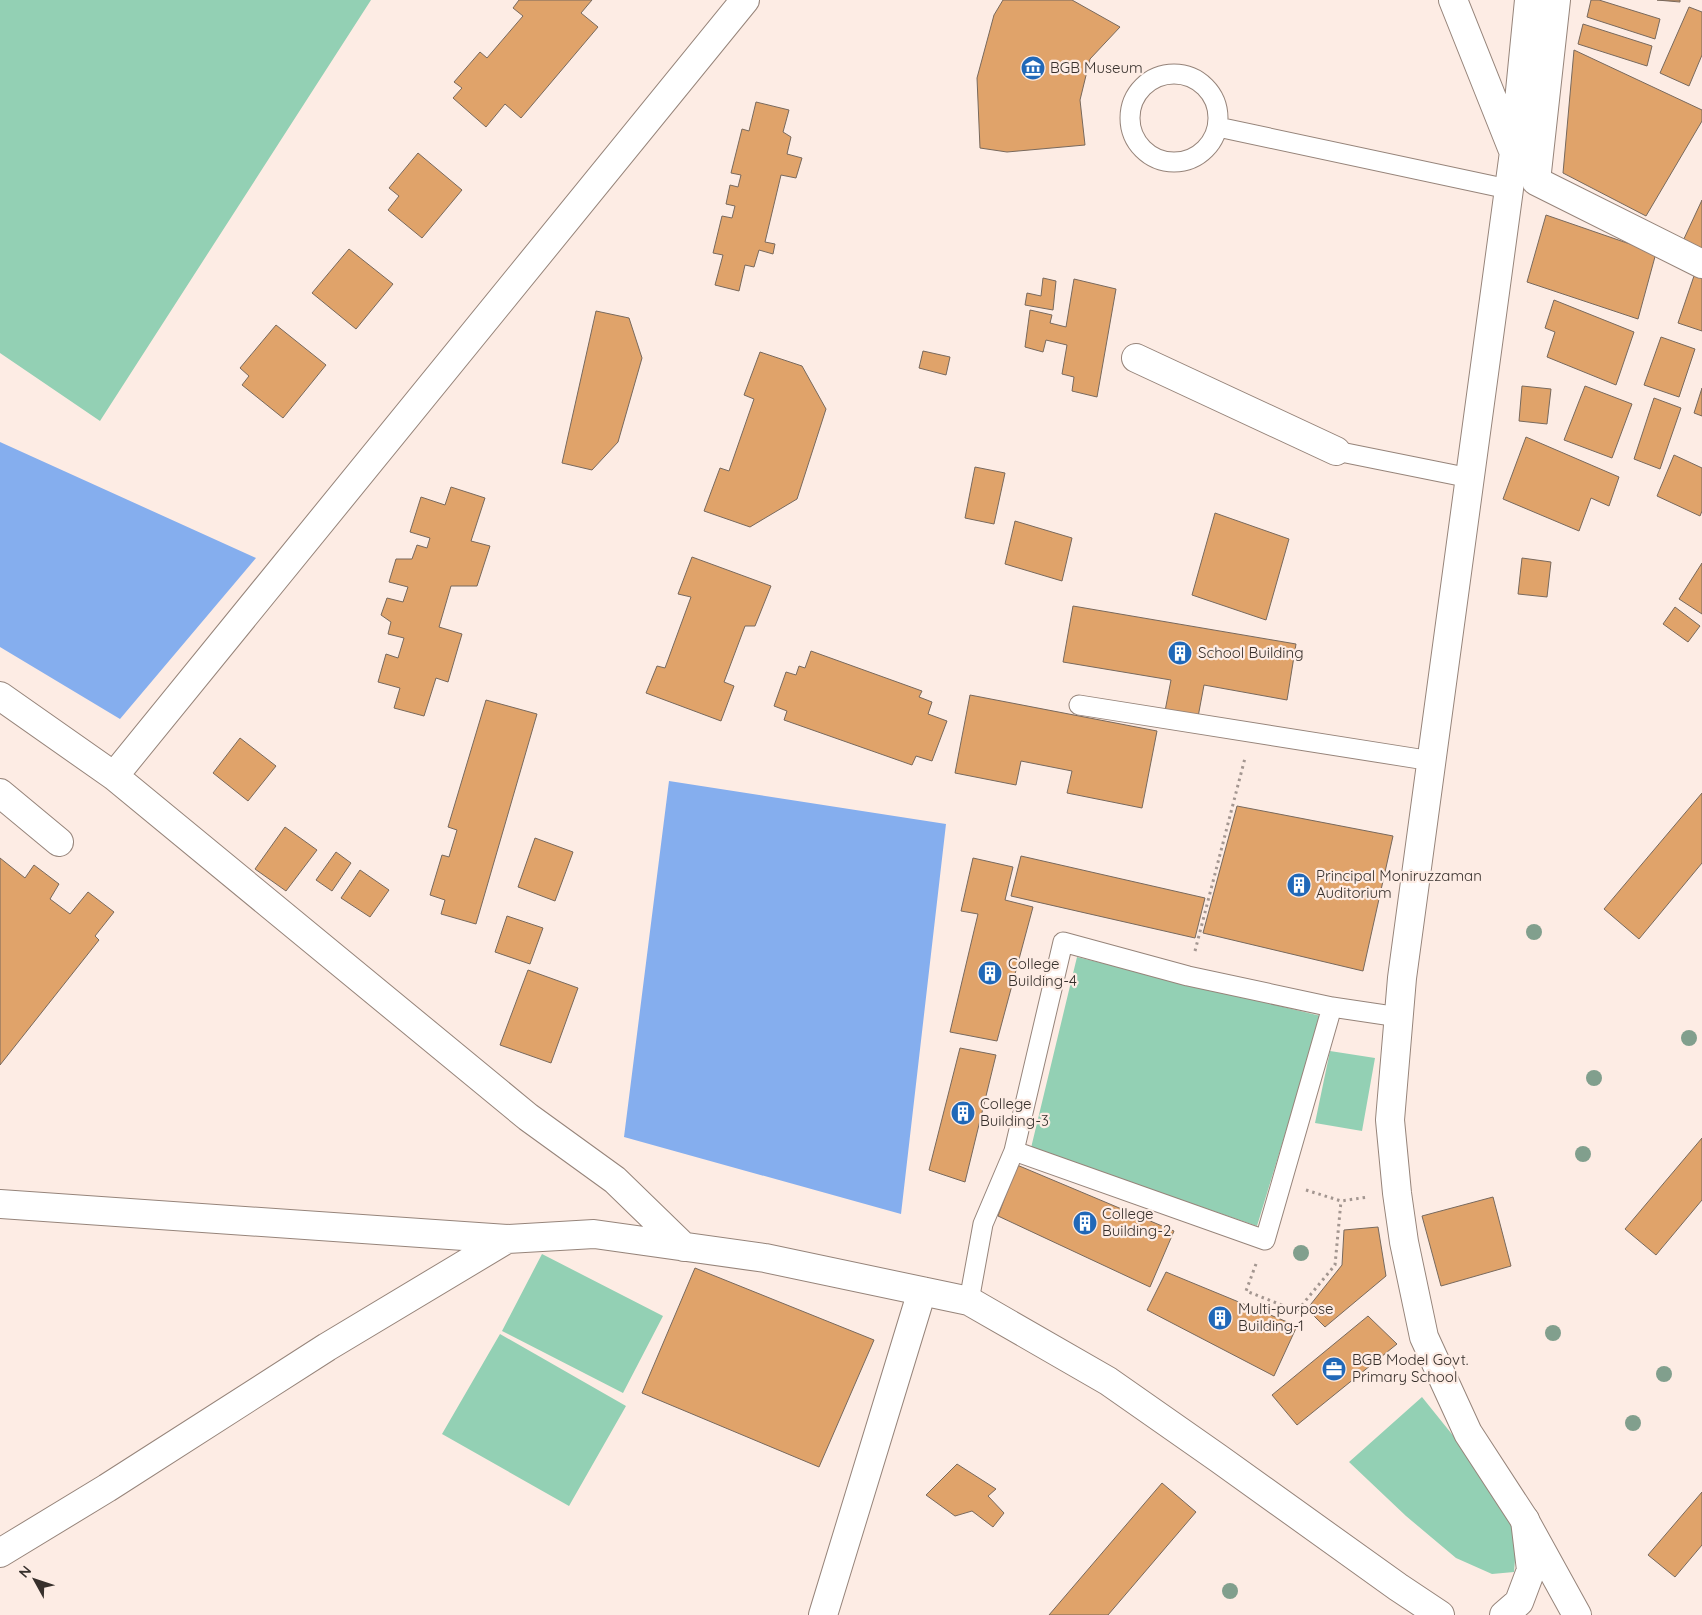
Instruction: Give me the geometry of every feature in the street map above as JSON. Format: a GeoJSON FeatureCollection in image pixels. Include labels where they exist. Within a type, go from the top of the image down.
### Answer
{"type":"FeatureCollection","features":[{"type":"Feature","properties":{"kind":"street"},"geometry":{"type":"LineString","coordinates":[[114,776],[746,0]]}},
{"type":"Feature","properties":{"kind":"street"},"geometry":{"type":"LineString","coordinates":[[1453,0],[1514,152]]}},
{"type":"Feature","properties":{"kind":"street"},"geometry":{"type":"LineString","coordinates":[[1529,0],[1514,152],[1402,978],[1390,1120],[1404,1242],[1424,1337],[1468,1433],[1524,1519],[1577,1615]]}},
{"type":"Feature","properties":{"kind":"street"},"geometry":{"type":"LineString","coordinates":[[1556,0],[1536,181],[1702,264]]}},
{"type":"Feature","properties":{"kind":"street"},"geometry":{"type":"LineString","coordinates":[[1136,358],[1336,451]]}},
{"type":"Feature","properties":{"kind":"street"},"geometry":{"type":"LineString","coordinates":[[0,696],[114,776],[528,1117],[616,1180],[684,1247]]}},
{"type":"Feature","properties":{"kind":"street"},"geometry":{"type":"LineString","coordinates":[[0,793],[59,842]]}},
{"type":"Feature","properties":{"kind":"street"},"geometry":{"type":"LineString","coordinates":[[0,1204],[507,1239],[594,1234],[765,1258],[969,1300],[1108,1381],[1440,1615]]}},
{"type":"Feature","properties":{"kind":"street"},"geometry":{"type":"LineString","coordinates":[[0,1552],[107,1488],[327,1347],[507,1239]]}},
{"type":"Feature","properties":{"kind":"street"},"geometry":{"type":"LineString","coordinates":[[822,1615],[922,1291]]}},
{"type":"Feature","properties":{"kind":"street"},"geometry":{"type":"LineString","coordinates":[[1504,1615],[1519,1602],[1531,1570],[1524,1519]]}},
{"type":"Feature","properties":{"kind":"lane"},"geometry":{"type":"LineString","coordinates":[[1178,74],[1192,78],[1205,86],[1214,98],[1218,112],[1218,127],[1213,141],[1204,152],[1192,159],[1178,162],[1164,161],[1150,156],[1136,140],[1130,120],[1132,106],[1139,93],[1150,82],[1163,76],[1178,74]]}},
{"type":"Feature","properties":{"kind":"lane"},"geometry":{"type":"LineString","coordinates":[[1218,127],[1508,189]]}},
{"type":"Feature","properties":{"kind":"lane"},"geometry":{"type":"LineString","coordinates":[[1336,451],[1470,478]]}},
{"type":"Feature","properties":{"kind":"lane"},"geometry":{"type":"LineString","coordinates":[[1079,705],[1432,761]]}},
{"type":"Feature","properties":{"kind":"lane"},"geometry":{"type":"LineString","coordinates":[[969,1300],[983,1224],[1014,1151],[1064,942],[1188,976],[1332,1007],[1399,1017]]}},
{"type":"Feature","properties":{"kind":"lane"},"geometry":{"type":"LineString","coordinates":[[1014,1151],[1265,1240],[1332,1007]]}},
{"type":"Feature","properties":{"kind":"path"},"geometry":{"type":"LineString","coordinates":[[1188,976],[1252,732]]}},
{"type":"Feature","properties":{"kind":"path"},"geometry":{"type":"LineString","coordinates":[[1282,1182],[1341,1201],[1397,1192]]}},
{"type":"Feature","properties":{"kind":"path"},"geometry":{"type":"LineString","coordinates":[[1265,1240],[1246,1291],[1297,1311],[1334,1265],[1341,1201]]}},
{"type":"Feature","properties":{"kind":"green space"},"geometry":{"type":"Polygon","coordinates":[[[0,0],[371,0],[100,421],[0,353],[0,0]]]}},
{"type":"Feature","properties":{"kind":"green space"},"geometry":{"type":"Polygon","coordinates":[[[1077,957],[1321,1016],[1257,1226],[1031,1148],[1077,957]]]}},
{"type":"Feature","properties":{"kind":"green space"},"geometry":{"type":"Polygon","coordinates":[[[1330,1051],[1375,1058],[1362,1131],[1315,1123],[1330,1051]]]}},
{"type":"Feature","properties":{"kind":"green space"},"geometry":{"type":"Polygon","coordinates":[[[542,1254],[663,1316],[623,1393],[502,1331],[542,1254]]]}},
{"type":"Feature","properties":{"kind":"green space"},"geometry":{"type":"Polygon","coordinates":[[[500,1334],[626,1406],[569,1506],[442,1434],[500,1334]]]}},
{"type":"Feature","properties":{"kind":"green space"},"geometry":{"type":"Polygon","coordinates":[[[1422,1397],[1459,1443],[1498,1499],[1517,1536],[1514,1572],[1492,1574],[1456,1558],[1406,1516],[1349,1462],[1422,1397]]]}},
{"type":"Feature","properties":{"kind":"water"},"geometry":{"type":"Polygon","coordinates":[[[0,442],[256,558],[120,719],[0,647],[0,442]]]}},
{"type":"Feature","properties":{"kind":"water"},"geometry":{"type":"Polygon","coordinates":[[[669,781],[946,824],[901,1214],[624,1137],[669,781]]]}},
{"type":"Feature","properties":{"kind":"building"},"geometry":{"type":"Polygon","coordinates":[[[519,0],[592,0],[581,13],[598,27],[521,118],[505,104],[486,127],[453,98],[462,88],[454,82],[480,52],[487,58],[523,16],[513,8],[519,0]]]}},
{"type":"Feature","properties":{"kind":"building","name":"BGB Museum"},"geometry":{"type":"Polygon","coordinates":[[[1003,0],[1072,0],[1120,27],[1090,59],[1080,100],[1085,145],[1007,152],[980,148],[977,78],[994,15],[1003,0]]]}},
{"type":"Feature","properties":{"kind":"building"},"geometry":{"type":"Polygon","coordinates":[[[1591,0],[1599,0],[1660,19],[1655,39],[1587,17],[1591,0]]]}},
{"type":"Feature","properties":{"kind":"building"},"geometry":{"type":"Polygon","coordinates":[[[1657,0],[1680,0],[1680,2],[1657,0]]]}},
{"type":"Feature","properties":{"kind":"building"},"geometry":{"type":"Polygon","coordinates":[[[1689,7],[1702,12],[1702,55],[1689,86],[1660,73],[1689,7]]]}},
{"type":"Feature","properties":{"kind":"building"},"geometry":{"type":"Polygon","coordinates":[[[1583,24],[1652,46],[1647,66],[1578,44],[1583,24]]]}},
{"type":"Feature","properties":{"kind":"building"},"geometry":{"type":"Polygon","coordinates":[[[1574,50],[1702,110],[1702,121],[1646,216],[1563,173],[1574,50]]]}},
{"type":"Feature","properties":{"kind":"building"},"geometry":{"type":"Polygon","coordinates":[[[756,102],[789,110],[783,132],[791,137],[787,154],[802,158],[796,178],[781,175],[765,242],[775,244],[773,254],[759,250],[754,267],[745,265],[739,291],[715,285],[723,255],[713,253],[722,216],[732,218],[735,206],[726,204],[730,185],[738,187],[741,175],[731,173],[742,129],[749,131],[756,102]]]}},
{"type":"Feature","properties":{"kind":"building"},"geometry":{"type":"Polygon","coordinates":[[[418,153],[462,190],[422,238],[388,210],[399,196],[389,188],[418,153]]]}},
{"type":"Feature","properties":{"kind":"building"},"geometry":{"type":"Polygon","coordinates":[[[1702,200],[1702,252],[1682,243],[1702,200]]]}},
{"type":"Feature","properties":{"kind":"building"},"geometry":{"type":"Polygon","coordinates":[[[1546,215],[1656,253],[1638,319],[1527,282],[1546,215]]]}},
{"type":"Feature","properties":{"kind":"building"},"geometry":{"type":"Polygon","coordinates":[[[349,249],[393,284],[356,329],[312,293],[349,249]]]}},
{"type":"Feature","properties":{"kind":"building"},"geometry":{"type":"Polygon","coordinates":[[[1695,273],[1702,275],[1702,331],[1678,323],[1695,273]]]}},
{"type":"Feature","properties":{"kind":"building"},"geometry":{"type":"Polygon","coordinates":[[[1043,278],[1056,281],[1053,310],[1025,305],[1027,293],[1041,296],[1043,278]]]}},
{"type":"Feature","properties":{"kind":"building"},"geometry":{"type":"Polygon","coordinates":[[[1074,279],[1116,289],[1097,397],[1072,391],[1074,377],[1062,374],[1067,345],[1046,340],[1043,352],[1025,347],[1030,310],[1052,315],[1050,323],[1066,327],[1074,279]]]}},
{"type":"Feature","properties":{"kind":"building"},"geometry":{"type":"Polygon","coordinates":[[[1554,300],[1634,332],[1616,385],[1547,357],[1555,332],[1545,328],[1554,300]]]}},
{"type":"Feature","properties":{"kind":"building"},"geometry":{"type":"Polygon","coordinates":[[[596,311],[629,318],[642,358],[618,442],[592,470],[562,463],[596,311]]]}},
{"type":"Feature","properties":{"kind":"building"},"geometry":{"type":"Polygon","coordinates":[[[276,325],[326,365],[283,418],[242,385],[249,376],[240,368],[276,325]]]}},
{"type":"Feature","properties":{"kind":"building"},"geometry":{"type":"Polygon","coordinates":[[[1661,337],[1695,349],[1679,397],[1644,385],[1661,337]]]}},
{"type":"Feature","properties":{"kind":"building"},"geometry":{"type":"Polygon","coordinates":[[[923,351],[950,357],[946,375],[919,368],[923,351]]]}},
{"type":"Feature","properties":{"kind":"building"},"geometry":{"type":"Polygon","coordinates":[[[760,352],[802,366],[826,409],[797,499],[750,527],[704,511],[720,468],[729,471],[754,399],[744,395],[760,352]]]}},
{"type":"Feature","properties":{"kind":"building"},"geometry":{"type":"Polygon","coordinates":[[[1522,386],[1551,389],[1547,424],[1519,421],[1522,386]]]}},
{"type":"Feature","properties":{"kind":"building"},"geometry":{"type":"Polygon","coordinates":[[[1585,386],[1632,404],[1612,458],[1564,440],[1585,386]]]}},
{"type":"Feature","properties":{"kind":"building"},"geometry":{"type":"Polygon","coordinates":[[[1702,388],[1702,416],[1694,413],[1702,388]]]}},
{"type":"Feature","properties":{"kind":"building"},"geometry":{"type":"Polygon","coordinates":[[[1654,398],[1681,408],[1660,469],[1634,459],[1654,398]]]}},
{"type":"Feature","properties":{"kind":"building"},"geometry":{"type":"Polygon","coordinates":[[[1526,437],[1619,477],[1609,506],[1591,498],[1579,531],[1503,499],[1526,437]]]}},
{"type":"Feature","properties":{"kind":"building"},"geometry":{"type":"Polygon","coordinates":[[[1674,455],[1702,468],[1702,511],[1700,516],[1657,496],[1674,455]]]}},
{"type":"Feature","properties":{"kind":"building"},"geometry":{"type":"Polygon","coordinates":[[[975,467],[1005,473],[994,524],[965,518],[975,467]]]}},
{"type":"Feature","properties":{"kind":"building"},"geometry":{"type":"Polygon","coordinates":[[[451,487],[485,498],[471,541],[490,546],[477,586],[451,586],[439,627],[462,634],[448,682],[436,678],[424,716],[394,708],[400,688],[378,682],[386,654],[398,658],[404,638],[388,634],[391,622],[381,615],[387,598],[403,602],[408,587],[389,582],[396,559],[412,559],[417,545],[427,548],[430,538],[410,532],[421,497],[445,505],[451,487]]]}},
{"type":"Feature","properties":{"kind":"building"},"geometry":{"type":"Polygon","coordinates":[[[1215,513],[1289,539],[1266,620],[1192,595],[1215,513]]]}},
{"type":"Feature","properties":{"kind":"building"},"geometry":{"type":"Polygon","coordinates":[[[1015,521],[1072,538],[1062,581],[1005,564],[1015,521]]]}},
{"type":"Feature","properties":{"kind":"building"},"geometry":{"type":"Polygon","coordinates":[[[692,557],[771,586],[755,626],[745,626],[724,682],[734,686],[721,721],[646,693],[657,666],[665,668],[691,597],[678,594],[692,557]]]}},
{"type":"Feature","properties":{"kind":"building"},"geometry":{"type":"Polygon","coordinates":[[[1522,558],[1551,562],[1547,597],[1518,594],[1522,558]]]}},
{"type":"Feature","properties":{"kind":"building"},"geometry":{"type":"Polygon","coordinates":[[[1702,563],[1702,614],[1679,599],[1702,563]]]}},
{"type":"Feature","properties":{"kind":"building","name":"School Building"},"geometry":{"type":"Polygon","coordinates":[[[1073,606],[1296,644],[1287,700],[1204,685],[1198,717],[1165,711],[1171,680],[1063,662],[1073,606]]]}},
{"type":"Feature","properties":{"kind":"building"},"geometry":{"type":"Polygon","coordinates":[[[1675,607],[1700,626],[1688,642],[1663,624],[1675,607]]]}},
{"type":"Feature","properties":{"kind":"building"},"geometry":{"type":"Polygon","coordinates":[[[811,651],[922,691],[919,697],[932,702],[928,714],[947,721],[932,761],[916,756],[912,765],[784,720],[787,711],[774,706],[786,672],[796,675],[799,666],[805,668],[811,651]]]}},
{"type":"Feature","properties":{"kind":"building"},"geometry":{"type":"Polygon","coordinates":[[[970,695],[1157,731],[1142,808],[1067,793],[1072,771],[1021,761],[1016,785],[955,773],[970,695]]]}},
{"type":"Feature","properties":{"kind":"building"},"geometry":{"type":"Polygon","coordinates":[[[486,700],[537,714],[476,924],[441,914],[445,900],[430,895],[442,855],[449,857],[457,830],[448,827],[486,700]]]}},
{"type":"Feature","properties":{"kind":"building"},"geometry":{"type":"Polygon","coordinates":[[[240,738],[276,766],[248,801],[213,773],[240,738]]]}},
{"type":"Feature","properties":{"kind":"building"},"geometry":{"type":"Polygon","coordinates":[[[1702,793],[1702,863],[1639,939],[1604,909],[1702,793]]]}},
{"type":"Feature","properties":{"kind":"building","name":"Principal Moniruzzaman Auditorium"},"geometry":{"type":"Polygon","coordinates":[[[1237,806],[1393,836],[1363,971],[1203,933],[1237,806]]]}},
{"type":"Feature","properties":{"kind":"building"},"geometry":{"type":"Polygon","coordinates":[[[285,827],[317,850],[286,891],[255,869],[285,827]]]}},
{"type":"Feature","properties":{"kind":"building"},"geometry":{"type":"Polygon","coordinates":[[[535,838],[573,852],[555,901],[518,887],[535,838]]]}},
{"type":"Feature","properties":{"kind":"building"},"geometry":{"type":"Polygon","coordinates":[[[336,852],[351,863],[332,891],[316,880],[336,852]]]}},
{"type":"Feature","properties":{"kind":"building"},"geometry":{"type":"Polygon","coordinates":[[[1021,856],[1205,898],[1195,938],[1011,896],[1021,856]]]}},
{"type":"Feature","properties":{"kind":"building"},"geometry":{"type":"Polygon","coordinates":[[[0,858],[25,878],[34,865],[59,884],[50,899],[70,914],[88,892],[114,912],[95,936],[99,940],[0,1065],[0,858]]]}},
{"type":"Feature","properties":{"kind":"building","name":"College Building-4"},"geometry":{"type":"Polygon","coordinates":[[[973,858],[1013,867],[1005,900],[1033,907],[997,1041],[950,1032],[978,914],[961,911],[973,858]]]}},
{"type":"Feature","properties":{"kind":"building"},"geometry":{"type":"Polygon","coordinates":[[[360,870],[389,890],[370,917],[341,898],[360,870]]]}},
{"type":"Feature","properties":{"kind":"building"},"geometry":{"type":"Polygon","coordinates":[[[507,916],[543,928],[530,964],[495,952],[507,916]]]}},
{"type":"Feature","properties":{"kind":"building"},"geometry":{"type":"Polygon","coordinates":[[[528,970],[578,988],[551,1063],[500,1045],[528,970]]]}},
{"type":"Feature","properties":{"kind":"building","name":"College Building-3"},"geometry":{"type":"Polygon","coordinates":[[[960,1048],[996,1055],[965,1182],[929,1170],[960,1048]]]}},
{"type":"Feature","properties":{"kind":"building"},"geometry":{"type":"Polygon","coordinates":[[[1702,1138],[1702,1200],[1656,1255],[1625,1229],[1702,1138]]]}},
{"type":"Feature","properties":{"kind":"building","name":"College Building-2"},"geometry":{"type":"Polygon","coordinates":[[[1017,1165],[1174,1231],[1150,1287],[998,1216],[1017,1165]]]}},
{"type":"Feature","properties":{"kind":"building"},"geometry":{"type":"Polygon","coordinates":[[[1493,1197],[1511,1266],[1441,1286],[1422,1216],[1493,1197]]]}},
{"type":"Feature","properties":{"kind":"building"},"geometry":{"type":"Polygon","coordinates":[[[1378,1227],[1386,1276],[1325,1327],[1307,1309],[1342,1265],[1344,1230],[1378,1227]]]}},
{"type":"Feature","properties":{"kind":"building"},"geometry":{"type":"Polygon","coordinates":[[[695,1268],[874,1340],[819,1467],[642,1393],[695,1268]]]}},
{"type":"Feature","properties":{"kind":"building","name":"Multi-purpose Building-1"},"geometry":{"type":"Polygon","coordinates":[[[1166,1272],[1297,1326],[1274,1376],[1147,1310],[1166,1272]]]}},
{"type":"Feature","properties":{"kind":"building","name":"BGB Model Govt. Primary School"},"geometry":{"type":"Polygon","coordinates":[[[1368,1316],[1397,1344],[1297,1425],[1272,1395],[1368,1316]]]}},
{"type":"Feature","properties":{"kind":"building"},"geometry":{"type":"Polygon","coordinates":[[[957,1464],[996,1489],[988,1496],[1004,1513],[993,1527],[972,1511],[955,1516],[926,1495],[957,1464]]]}},
{"type":"Feature","properties":{"kind":"building"},"geometry":{"type":"Polygon","coordinates":[[[1162,1483],[1196,1512],[1108,1615],[1049,1615],[1162,1483]]]}},
{"type":"Feature","properties":{"kind":"building"},"geometry":{"type":"Polygon","coordinates":[[[1702,1492],[1702,1545],[1675,1577],[1648,1555],[1702,1492]]]}},
{"type":"Feature","properties":{"kind":"place","name":"BGB Museum"},"geometry":{"type":"Point","coordinates":[1033,68]}},
{"type":"Feature","properties":{"kind":"place","name":"School Building"},"geometry":{"type":"Point","coordinates":[1180,653]}},
{"type":"Feature","properties":{"kind":"place","name":"Principal Moniruzzaman Auditorium"},"geometry":{"type":"Point","coordinates":[1299,885]}},
{"type":"Feature","properties":{"kind":"place","name":"College Building-4"},"geometry":{"type":"Point","coordinates":[990,973]}},
{"type":"Feature","properties":{"kind":"place","name":"College Building-3"},"geometry":{"type":"Point","coordinates":[963,1113]}},
{"type":"Feature","properties":{"kind":"place","name":"College Building-2"},"geometry":{"type":"Point","coordinates":[1085,1223]}},
{"type":"Feature","properties":{"kind":"place","name":"Multi-purpose Building-1"},"geometry":{"type":"Point","coordinates":[1220,1318]}},
{"type":"Feature","properties":{"kind":"place","name":"BGB Model Govt. Primary School"},"geometry":{"type":"Point","coordinates":[1334,1369]}}]}
